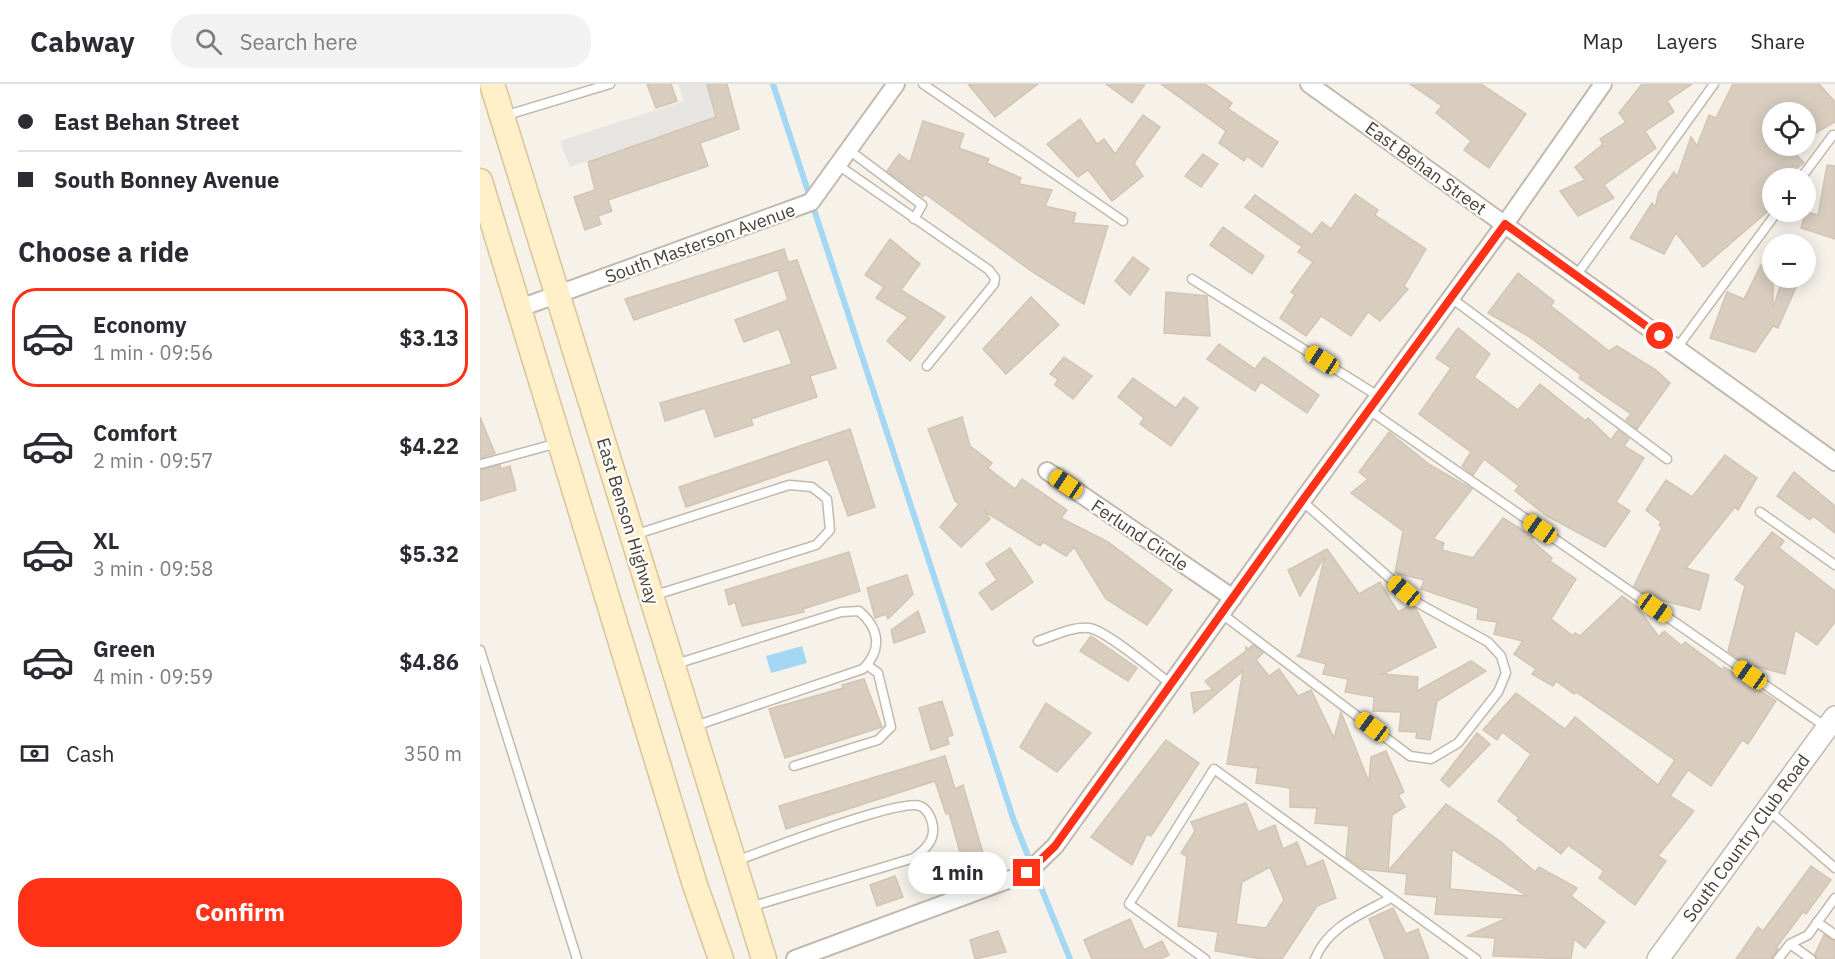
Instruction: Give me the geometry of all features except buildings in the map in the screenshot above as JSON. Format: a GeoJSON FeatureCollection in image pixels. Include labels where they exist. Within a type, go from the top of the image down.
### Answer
{"type":"FeatureCollection","features":[{"type":"Feature","properties":{"kind":"main road","name":"East Benson Highway"},"geometry":{"type":"LineString","coordinates":[[492,84],[764,959]]}},
{"type":"Feature","properties":{"kind":"main road"},"geometry":{"type":"LineString","coordinates":[[480,181],[695,885],[721,959]]}},
{"type":"Feature","properties":{"kind":"street","name":"South Masterson Avenue"},"geometry":{"type":"LineString","coordinates":[[520,308],[811,202],[896,84]]}},
{"type":"Feature","properties":{"kind":"street","name":"East Behan Street"},"geometry":{"type":"LineString","coordinates":[[1309,84],[1835,462]]}},
{"type":"Feature","properties":{"kind":"street"},"geometry":{"type":"LineString","coordinates":[[795,959],[1027,873],[1055,846],[1302,501],[1505,224],[1603,84]]}},
{"type":"Feature","properties":{"kind":"street","name":"Ferlund Circle"},"geometry":{"type":"LineString","coordinates":[[1047,471],[1233,598]]}},
{"type":"Feature","properties":{"kind":"street","name":"South Country Club Road"},"geometry":{"type":"LineString","coordinates":[[1658,959],[1831,722]]}},
{"type":"Feature","properties":{"kind":"lane"},"geometry":{"type":"LineString","coordinates":[[502,116],[610,84]]}},
{"type":"Feature","properties":{"kind":"lane"},"geometry":{"type":"LineString","coordinates":[[923,84],[1123,221]]}},
{"type":"Feature","properties":{"kind":"lane"},"geometry":{"type":"LineString","coordinates":[[1576,276],[1714,84]]}},
{"type":"Feature","properties":{"kind":"lane"},"geometry":{"type":"LineString","coordinates":[[1808,168],[1833,135]]}},
{"type":"Feature","properties":{"kind":"lane"},"geometry":{"type":"LineString","coordinates":[[849,150],[922,205],[914,219]]}},
{"type":"Feature","properties":{"kind":"lane"},"geometry":{"type":"LineString","coordinates":[[838,165],[989,270],[995,278],[994,284],[927,366]]}},
{"type":"Feature","properties":{"kind":"lane"},"geometry":{"type":"LineString","coordinates":[[1677,348],[1770,222]]}},
{"type":"Feature","properties":{"kind":"lane"},"geometry":{"type":"LineString","coordinates":[[1192,279],[1831,722]]}},
{"type":"Feature","properties":{"kind":"lane"},"geometry":{"type":"LineString","coordinates":[[1450,297],[1667,459]]}},
{"type":"Feature","properties":{"kind":"lane"},"geometry":{"type":"LineString","coordinates":[[481,464],[561,442]]}},
{"type":"Feature","properties":{"kind":"lane"},"geometry":{"type":"LineString","coordinates":[[632,535],[789,484],[812,487],[827,500],[830,530],[816,545],[651,596]]}},
{"type":"Feature","properties":{"kind":"lane"},"geometry":{"type":"LineString","coordinates":[[1222,614],[1410,756],[1431,759],[1458,743],[1498,692],[1506,673],[1502,656],[1488,642],[1418,603],[1302,501]]}},
{"type":"Feature","properties":{"kind":"lane"},"geometry":{"type":"LineString","coordinates":[[1760,512],[1835,565]]}},
{"type":"Feature","properties":{"kind":"lane"},"geometry":{"type":"LineString","coordinates":[[672,665],[841,612],[859,611],[870,621],[877,635],[874,652],[862,669],[692,727]]}},
{"type":"Feature","properties":{"kind":"lane"},"geometry":{"type":"LineString","coordinates":[[1038,641],[1071,630],[1089,628],[1103,634],[1171,684]]}},
{"type":"Feature","properties":{"kind":"lane"},"geometry":{"type":"LineString","coordinates":[[480,650],[577,959]]}},
{"type":"Feature","properties":{"kind":"lane"},"geometry":{"type":"LineString","coordinates":[[794,766],[878,740],[891,727],[878,673],[867,665]]}},
{"type":"Feature","properties":{"kind":"lane"},"geometry":{"type":"LineString","coordinates":[[1205,959],[1129,904],[1214,770],[1476,959]]}},
{"type":"Feature","properties":{"kind":"lane"},"geometry":{"type":"LineString","coordinates":[[733,862],[862,817],[908,805],[920,806],[929,814],[933,830],[931,841],[914,858],[747,908]]}},
{"type":"Feature","properties":{"kind":"lane"},"geometry":{"type":"LineString","coordinates":[[1767,809],[1835,868]]}},
{"type":"Feature","properties":{"kind":"lane"},"geometry":{"type":"LineString","coordinates":[[1315,959],[1326,938],[1337,929],[1391,898]]}},
{"type":"Feature","properties":{"kind":"lane"},"geometry":{"type":"LineString","coordinates":[[1778,959],[1790,944],[1808,935],[1835,898]]}},
{"type":"Feature","properties":{"kind":"lane"},"geometry":{"type":"LineString","coordinates":[[1817,922],[1835,935]]}},
{"type":"Feature","properties":{"kind":"lane"},"geometry":{"type":"LineString","coordinates":[[1790,944],[1811,959]]}},
{"type":"Feature","properties":{"kind":"shaded area"},"geometry":{"type":"Polygon","coordinates":[[[678,84],[707,84],[716,117],[570,167],[560,141],[684,101],[678,84]]]}},
{"type":"Feature","properties":{"kind":"water"},"geometry":{"type":"Polygon","coordinates":[[[802,646],[807,663],[771,673],[766,656],[802,646]]]}},
{"type":"Feature","properties":{"kind":"waterway"},"geometry":{"type":"LineString","coordinates":[[773,84],[1014,821],[1070,959]]}},
{"type":"Feature","properties":{"kind":"route"},"geometry":{"type":"LineString","coordinates":[[1027,873],[1055,846],[1302,501],[1505,224],[1660,336]]}}]}
